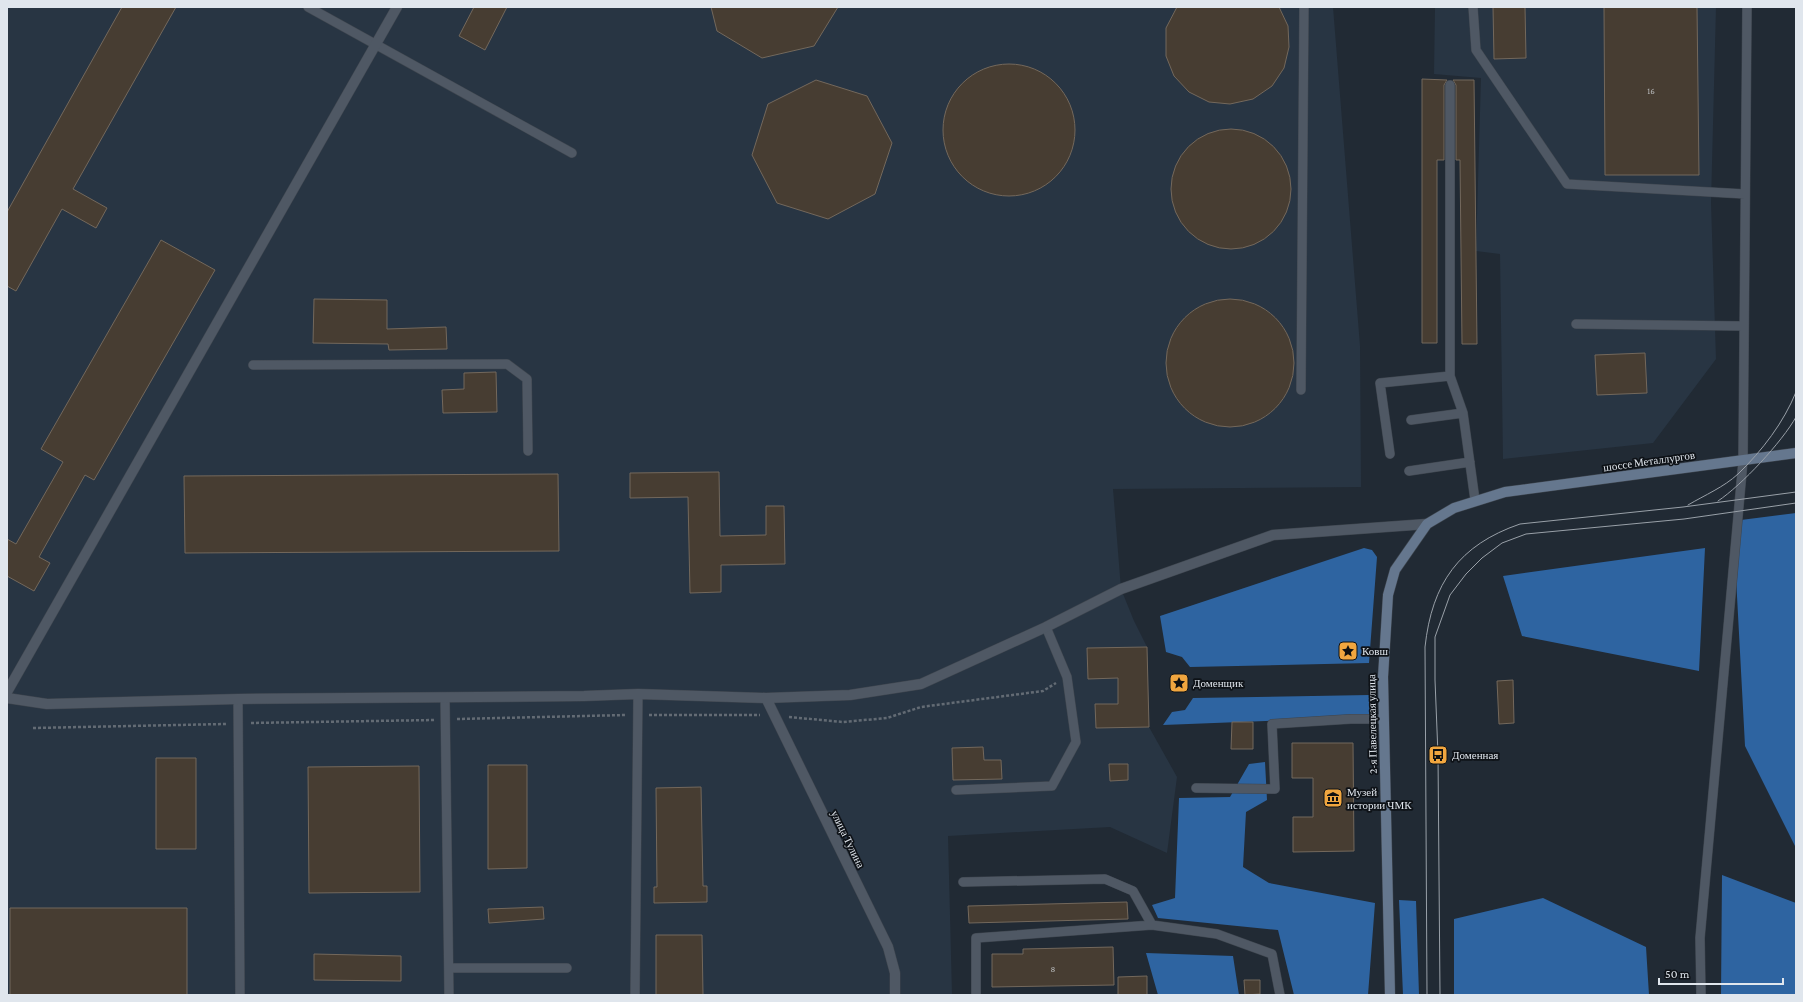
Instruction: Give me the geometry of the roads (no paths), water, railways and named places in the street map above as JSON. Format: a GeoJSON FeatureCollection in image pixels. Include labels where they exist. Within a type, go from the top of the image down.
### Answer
{"type":"FeatureCollection","features":[{"type":"Feature","properties":{"kind":"main road","name":"шоссе Металлургов"},"geometry":{"type":"LineString","coordinates":[[1505,492],[1796,453]]}},
{"type":"Feature","properties":{"kind":"main road","name":"2-я Павелецкая улица"},"geometry":{"type":"LineString","coordinates":[[1390,995],[1383,719],[1383,676],[1388,595],[1395,570],[1427,524],[1454,508],[1475,500],[1505,492]]}},
{"type":"Feature","properties":{"kind":"street"},"geometry":{"type":"LineString","coordinates":[[7,692],[397,7]]}},
{"type":"Feature","properties":{"kind":"street"},"geometry":{"type":"LineString","coordinates":[[7,698],[46,704],[238,699],[445,698],[638,694],[766,698],[850,695],[921,684],[1046,627],[1121,589],[1273,535],[1427,524]]}},
{"type":"Feature","properties":{"kind":"street","name":"улица Тулина"},"geometry":{"type":"LineString","coordinates":[[766,698],[888,947],[894,973],[895,995]]}},
{"type":"Feature","properties":{"kind":"lane"},"geometry":{"type":"LineString","coordinates":[[308,7],[572,153]]}},
{"type":"Feature","properties":{"kind":"lane"},"geometry":{"type":"LineString","coordinates":[[1301,390],[1304,7]]}},
{"type":"Feature","properties":{"kind":"lane"},"geometry":{"type":"LineString","coordinates":[[1473,7],[1476,50],[1566,184],[1745,194]]}},
{"type":"Feature","properties":{"kind":"lane"},"geometry":{"type":"LineString","coordinates":[[1701,995],[1700,938],[1743,461],[1747,7]]}},
{"type":"Feature","properties":{"kind":"lane"},"geometry":{"type":"LineString","coordinates":[[1450,85],[1450,376],[1463,413],[1475,500]]}},
{"type":"Feature","properties":{"kind":"lane"},"geometry":{"type":"LineString","coordinates":[[1576,324],[1744,326]]}},
{"type":"Feature","properties":{"kind":"lane"},"geometry":{"type":"LineString","coordinates":[[252,364],[507,364],[527,379],[528,451]]}},
{"type":"Feature","properties":{"kind":"lane"},"geometry":{"type":"LineString","coordinates":[[1390,454],[1380,383],[1450,376]]}},
{"type":"Feature","properties":{"kind":"lane"},"geometry":{"type":"LineString","coordinates":[[1411,420],[1463,413]]}},
{"type":"Feature","properties":{"kind":"lane"},"geometry":{"type":"LineString","coordinates":[[1409,471],[1470,462]]}},
{"type":"Feature","properties":{"kind":"lane"},"geometry":{"type":"LineString","coordinates":[[956,790],[1052,786],[1076,742],[1067,677],[1046,627]]}},
{"type":"Feature","properties":{"kind":"lane"},"geometry":{"type":"LineString","coordinates":[[635,995],[638,694]]}},
{"type":"Feature","properties":{"kind":"lane"},"geometry":{"type":"LineString","coordinates":[[445,698],[449,995]]}},
{"type":"Feature","properties":{"kind":"lane"},"geometry":{"type":"LineString","coordinates":[[238,699],[240,995]]}},
{"type":"Feature","properties":{"kind":"lane"},"geometry":{"type":"LineString","coordinates":[[1196,788],[1275,789],[1272,724],[1351,719],[1383,719]]}},
{"type":"Feature","properties":{"kind":"lane"},"geometry":{"type":"LineString","coordinates":[[963,882],[1105,879],[1133,891],[1152,925]]}},
{"type":"Feature","properties":{"kind":"lane"},"geometry":{"type":"LineString","coordinates":[[976,995],[976,938],[1152,925],[1217,934],[1272,954],[1280,995]]}},
{"type":"Feature","properties":{"kind":"lane"},"geometry":{"type":"LineString","coordinates":[[449,968],[567,968]]}},
{"type":"Feature","properties":{"kind":"tram line"},"geometry":{"type":"LineString","coordinates":[[1688,505],[1727,483],[1747,465],[1772,436],[1796,392]]}},
{"type":"Feature","properties":{"kind":"tram line"},"geometry":{"type":"LineString","coordinates":[[1718,501],[1750,474],[1790,427],[1796,417]]}},
{"type":"Feature","properties":{"kind":"tram line"},"geometry":{"type":"LineString","coordinates":[[1427,995],[1425,647],[1434,604],[1442,585],[1452,569],[1465,555],[1480,543],[1520,524],[1683,507],[1796,492]]}},
{"type":"Feature","properties":{"kind":"tram line"},"geometry":{"type":"LineString","coordinates":[[1440,995],[1438,755],[1435,637],[1450,595],[1466,574],[1482,558],[1502,543],[1526,534],[1684,519],[1796,503]]}},
{"type":"Feature","properties":{"kind":"place","name":"Ковш"},"geometry":{"type":"Point","coordinates":[1348,651]}},
{"type":"Feature","properties":{"kind":"place","name":"Доменщик"},"geometry":{"type":"Point","coordinates":[1179,683]}},
{"type":"Feature","properties":{"kind":"place","name":"Доменная"},"geometry":{"type":"Point","coordinates":[1438,755]}},
{"type":"Feature","properties":{"kind":"place","name":"Музей истории ЧМК"},"geometry":{"type":"Point","coordinates":[1333,798]}}]}
